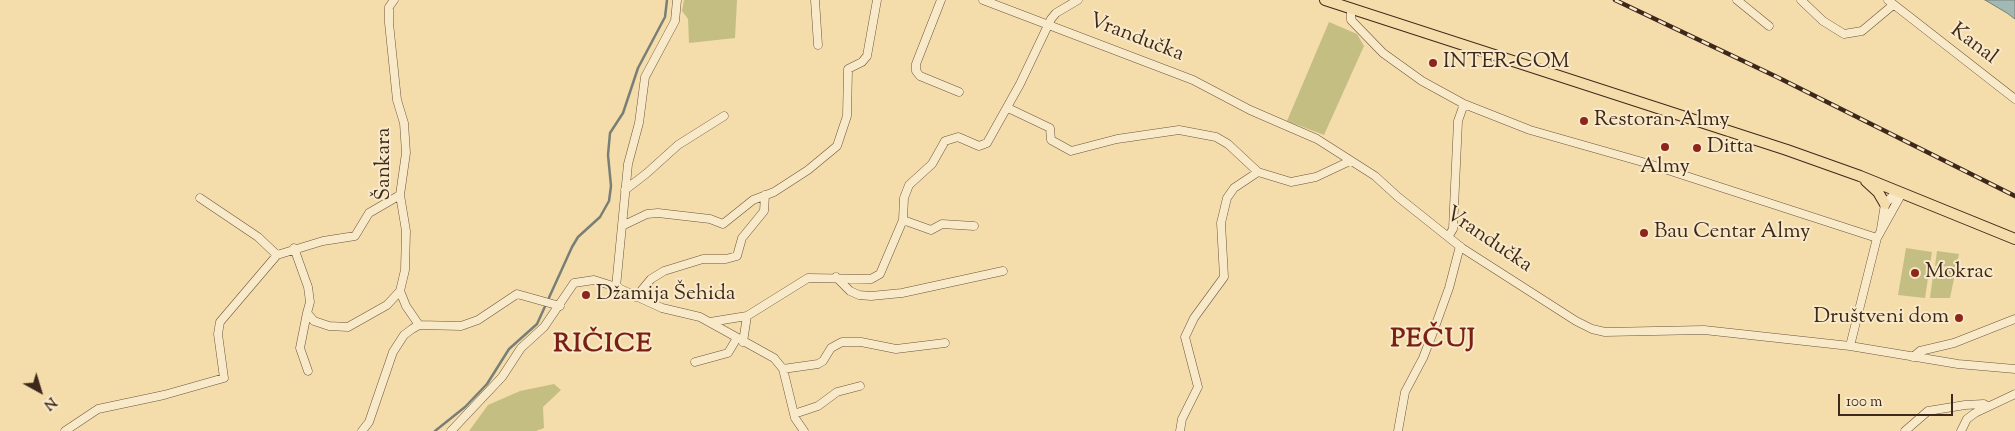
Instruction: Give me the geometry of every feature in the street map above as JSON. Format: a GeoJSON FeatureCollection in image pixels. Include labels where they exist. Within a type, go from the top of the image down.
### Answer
{"type":"FeatureCollection","features":[{"type":"Feature","properties":{"kind":"main road"},"geometry":{"type":"LineString","coordinates":[[1325,0],[1638,100],[1860,176],[2015,239]]}},
{"type":"Feature","properties":{"kind":"main road"},"geometry":{"type":"LineString","coordinates":[[1860,176],[1878,192],[1885,204]]}},
{"type":"Feature","properties":{"kind":"street","name":"Šankara"},"geometry":{"type":"LineString","coordinates":[[394,0],[390,7],[389,23],[397,100],[406,139],[400,195],[406,231],[405,270],[400,291]]}},
{"type":"Feature","properties":{"kind":"street"},"geometry":{"type":"LineString","coordinates":[[616,287],[624,225],[624,190],[628,164],[639,123],[645,77],[675,21],[677,0]]}},
{"type":"Feature","properties":{"kind":"street"},"geometry":{"type":"LineString","coordinates":[[815,0],[818,45]]}},
{"type":"Feature","properties":{"kind":"street"},"geometry":{"type":"LineString","coordinates":[[624,225],[646,214],[658,213],[710,219],[723,224],[742,207],[774,192],[808,170],[837,146],[847,116],[848,69],[862,62],[867,56],[877,0]]}},
{"type":"Feature","properties":{"kind":"street"},"geometry":{"type":"LineString","coordinates":[[941,0],[916,64],[916,71],[920,76],[959,92]]}},
{"type":"Feature","properties":{"kind":"street","name":"Vrandučka"},"geometry":{"type":"LineString","coordinates":[[983,0],[1193,80],[1250,110],[1317,139],[1375,176],[1398,198],[1460,246],[1576,321],[1592,329],[1605,332],[1704,330],[1850,346],[1958,364],[2015,369]]}},
{"type":"Feature","properties":{"kind":"street"},"geometry":{"type":"LineString","coordinates":[[710,322],[747,316],[803,280],[836,277],[870,279],[880,274],[903,220],[906,191],[909,184],[932,164],[945,141],[958,137],[982,146],[987,143],[1008,108],[1056,13],[1078,0]]}},
{"type":"Feature","properties":{"kind":"street"},"geometry":{"type":"LineString","coordinates":[[1737,0],[1769,26]]}},
{"type":"Feature","properties":{"kind":"street"},"geometry":{"type":"LineString","coordinates":[[1801,0],[1823,21],[1844,34],[1862,31],[1890,2]]}},
{"type":"Feature","properties":{"kind":"street","name":"Kanal"},"geometry":{"type":"LineString","coordinates":[[1890,2],[2015,100]]}},
{"type":"Feature","properties":{"kind":"street"},"geometry":{"type":"LineString","coordinates":[[1351,9],[1351,20],[1383,52],[1422,81],[1464,104],[1530,130],[1646,163],[1877,238]]}},
{"type":"Feature","properties":{"kind":"street"},"geometry":{"type":"LineString","coordinates":[[1448,237],[1453,229],[1458,121],[1464,104]]}},
{"type":"Feature","properties":{"kind":"street"},"geometry":{"type":"LineString","coordinates":[[1008,108],[1050,128],[1051,140],[1071,151],[1117,139],[1179,130],[1216,137],[1228,144],[1258,172],[1291,182],[1304,181],[1330,172],[1350,161]]}},
{"type":"Feature","properties":{"kind":"street"},"geometry":{"type":"LineString","coordinates":[[624,190],[647,173],[678,145],[724,116]]}},
{"type":"Feature","properties":{"kind":"street"},"geometry":{"type":"LineString","coordinates":[[1180,431],[1182,419],[1198,387],[1185,337],[1194,318],[1224,277],[1221,223],[1227,198],[1234,188],[1258,172]]}},
{"type":"Feature","properties":{"kind":"street"},"geometry":{"type":"LineString","coordinates":[[1881,229],[1885,204],[1900,192]]}},
{"type":"Feature","properties":{"kind":"street"},"geometry":{"type":"LineString","coordinates":[[1850,346],[1877,238],[1898,204],[1900,192]]}},
{"type":"Feature","properties":{"kind":"street"},"geometry":{"type":"LineString","coordinates":[[64,431],[98,409],[164,395],[224,378],[218,334],[220,322],[277,255],[294,248],[355,236],[369,213],[400,195]]}},
{"type":"Feature","properties":{"kind":"street"},"geometry":{"type":"LineString","coordinates":[[636,297],[651,279],[664,271],[703,259],[733,259],[737,256],[742,238],[764,211],[765,195]]}},
{"type":"Feature","properties":{"kind":"street"},"geometry":{"type":"LineString","coordinates":[[200,198],[258,237],[277,255]]}},
{"type":"Feature","properties":{"kind":"street"},"geometry":{"type":"LineString","coordinates":[[903,220],[931,230],[942,224],[974,226]]}},
{"type":"Feature","properties":{"kind":"street"},"geometry":{"type":"LineString","coordinates":[[1398,431],[1405,392],[1423,358],[1432,335],[1449,288],[1460,246]]}},
{"type":"Feature","properties":{"kind":"street"},"geometry":{"type":"LineString","coordinates":[[294,248],[308,287],[310,302],[300,348],[308,371]]}},
{"type":"Feature","properties":{"kind":"street"},"geometry":{"type":"LineString","coordinates":[[836,277],[850,292],[871,296],[902,293],[1003,271]]}},
{"type":"Feature","properties":{"kind":"street"},"geometry":{"type":"LineString","coordinates":[[451,431],[489,392],[521,348],[544,327],[574,283],[594,280],[616,287],[662,308],[700,316],[774,358],[783,369],[794,414],[804,431]]}},
{"type":"Feature","properties":{"kind":"street"},"geometry":{"type":"LineString","coordinates":[[307,313],[314,321],[322,324],[342,328],[348,327],[387,305],[400,291],[406,306],[419,325]]}},
{"type":"Feature","properties":{"kind":"street"},"geometry":{"type":"LineString","coordinates":[[362,431],[369,422],[393,352],[404,335],[419,325],[461,326],[478,320],[516,294],[560,306]]}},
{"type":"Feature","properties":{"kind":"street"},"geometry":{"type":"LineString","coordinates":[[695,362],[728,353],[740,340],[747,316]]}},
{"type":"Feature","properties":{"kind":"street"},"geometry":{"type":"LineString","coordinates":[[1913,357],[1920,351],[1954,343],[2015,319]]}},
{"type":"Feature","properties":{"kind":"street"},"geometry":{"type":"LineString","coordinates":[[783,369],[818,364],[823,361],[831,348],[842,342],[861,342],[896,349],[945,343]]}},
{"type":"Feature","properties":{"kind":"street"},"geometry":{"type":"LineString","coordinates":[[794,414],[818,406],[837,392],[860,386]]}},
{"type":"Feature","properties":{"kind":"street"},"geometry":{"type":"LineString","coordinates":[[1961,431],[1967,419],[1987,406],[2015,394]]}},
{"type":"Feature","properties":{"kind":"street"},"geometry":{"type":"LineString","coordinates":[[1905,431],[1928,411],[1973,404],[1984,404],[1987,406]]}},
{"type":"Feature","properties":{"kind":"shaded area"},"geometry":{"type":"Polygon","coordinates":[[[684,0],[737,0],[735,38],[689,43],[688,19],[682,11],[684,0]]]}},
{"type":"Feature","properties":{"kind":"shaded area"},"geometry":{"type":"Polygon","coordinates":[[[1329,22],[1357,34],[1364,46],[1324,135],[1287,121],[1329,22]]]}},
{"type":"Feature","properties":{"kind":"shaded area","name":"Mokrac"},"geometry":{"type":"Polygon","coordinates":[[[1906,248],[1932,252],[1925,298],[1898,295],[1906,248]]]}},
{"type":"Feature","properties":{"kind":"shaded area","name":"Mokrac"},"geometry":{"type":"Polygon","coordinates":[[[1937,251],[1959,254],[1956,267],[1935,266],[1937,251]]]}},
{"type":"Feature","properties":{"kind":"shaded area","name":"Mokrac"},"geometry":{"type":"Polygon","coordinates":[[[1934,268],[1956,269],[1950,298],[1930,298],[1934,268]]]}},
{"type":"Feature","properties":{"kind":"shaded area"},"geometry":{"type":"Polygon","coordinates":[[[554,384],[561,390],[543,407],[544,428],[536,431],[469,431],[488,405],[520,391],[554,384]]]}},
{"type":"Feature","properties":{"kind":"water"},"geometry":{"type":"Polygon","coordinates":[[[1985,0],[2015,0],[2015,19],[2007,13],[1985,0]]]}},
{"type":"Feature","properties":{"kind":"waterway"},"geometry":{"type":"LineString","coordinates":[[435,431],[465,407],[487,384],[509,349],[537,324],[572,247],[578,237],[600,217],[609,201],[611,186],[608,155],[610,133],[623,113],[638,68],[665,17],[667,0]]}},
{"type":"Feature","properties":{"kind":"railway"},"geometry":{"type":"LineString","coordinates":[[1615,0],[1777,77],[2015,196]]}},
{"type":"Feature","properties":{"kind":"place","name":"INTER-COM"},"geometry":{"type":"Point","coordinates":[1433,63]}},
{"type":"Feature","properties":{"kind":"place","name":"Restoran Almy"},"geometry":{"type":"Point","coordinates":[1584,121]}},
{"type":"Feature","properties":{"kind":"place","name":"Almy"},"geometry":{"type":"Point","coordinates":[1665,147]}},
{"type":"Feature","properties":{"kind":"place","name":"Ditta"},"geometry":{"type":"Point","coordinates":[1697,148]}},
{"type":"Feature","properties":{"kind":"place","name":"Bau Centar Almy"},"geometry":{"type":"Point","coordinates":[1644,233]}},
{"type":"Feature","properties":{"kind":"place","name":"Mokrac"},"geometry":{"type":"Point","coordinates":[1915,273]}},
{"type":"Feature","properties":{"kind":"place","name":"Džamija Šehida"},"geometry":{"type":"Point","coordinates":[586,295]}},
{"type":"Feature","properties":{"kind":"place","name":"Društveni dom"},"geometry":{"type":"Point","coordinates":[1959,318]}},
{"type":"Feature","properties":{"kind":"district","name":"PEČUJ"},"geometry":{"type":"Point","coordinates":[1433,342]}},
{"type":"Feature","properties":{"kind":"district","name":"RIČICE"},"geometry":{"type":"Point","coordinates":[603,347]}}]}
